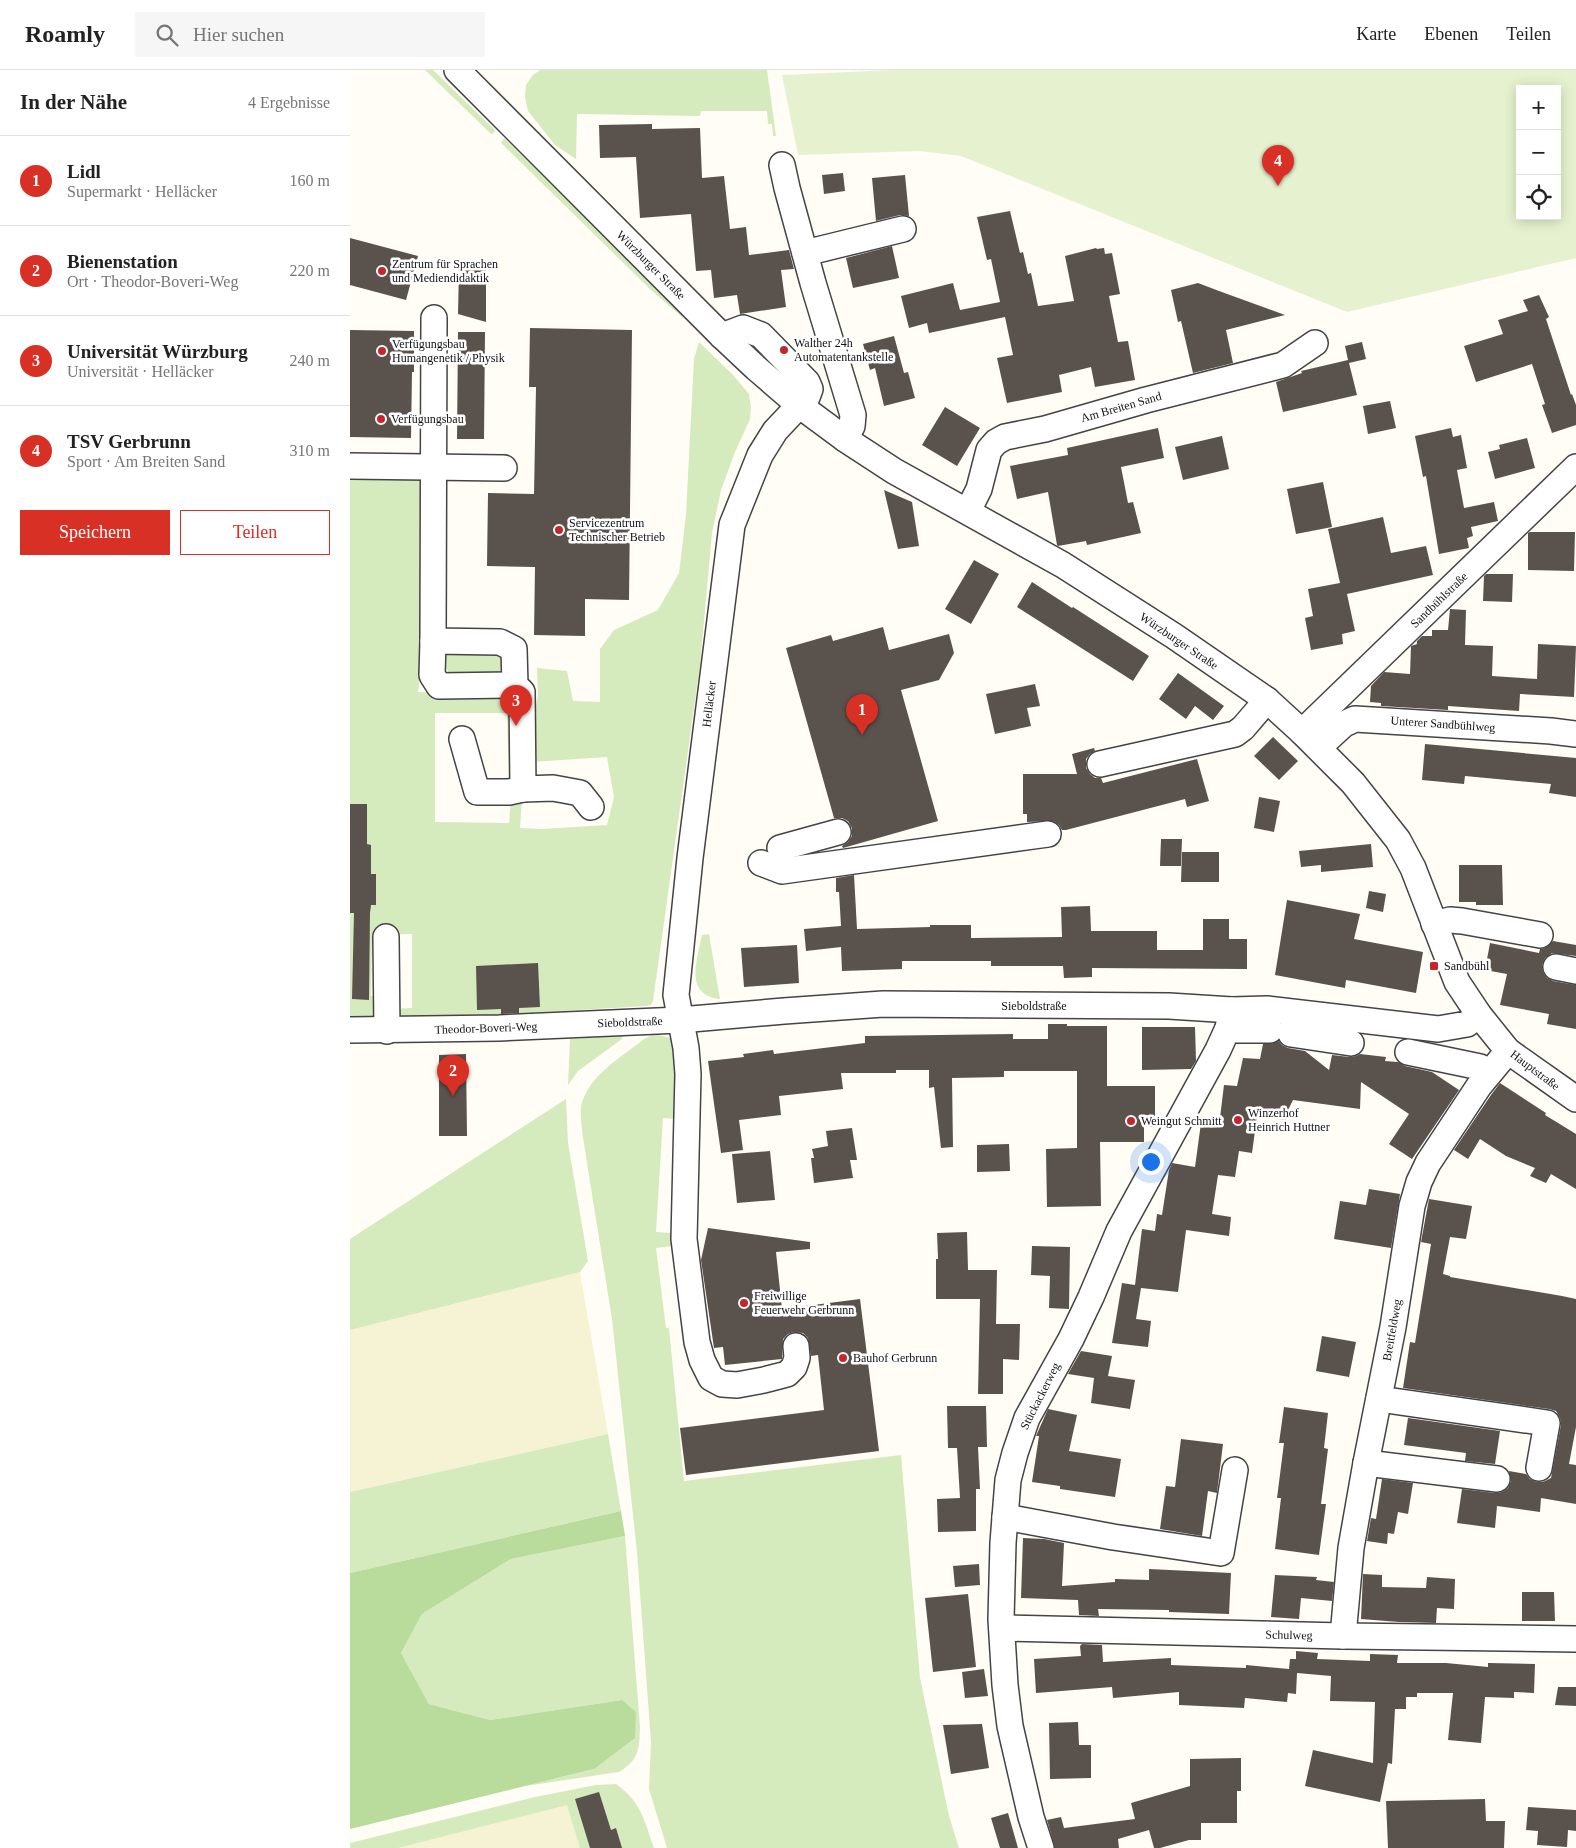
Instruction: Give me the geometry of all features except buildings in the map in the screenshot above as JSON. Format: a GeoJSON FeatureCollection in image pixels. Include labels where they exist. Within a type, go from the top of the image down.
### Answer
{"type":"FeatureCollection","features":[{"type":"Feature","properties":{"kind":"street","name":"Würzburger Straße"},"geometry":{"type":"LineString","coordinates":[[468,73],[722,336],[800,405],[845,439],[894,471],[1063,565],[1174,636],[1266,700],[1311,740],[1353,783],[1395,835],[1413,868],[1457,982],[1479,1015]]}},
{"type":"Feature","properties":{"kind":"street"},"geometry":{"type":"LineString","coordinates":[[782,165],[786,188],[813,283],[854,415],[852,426],[845,439]]}},
{"type":"Feature","properties":{"kind":"street"},"geometry":{"type":"LineString","coordinates":[[805,252],[903,229]]}},
{"type":"Feature","properties":{"kind":"street"},"geometry":{"type":"LineString","coordinates":[[434,318],[432,675],[439,686],[515,685]]}},
{"type":"Feature","properties":{"kind":"street","name":"Am Breiten Sand"},"geometry":{"type":"LineString","coordinates":[[968,511],[979,489],[989,450],[996,442],[1005,437],[1045,429],[1146,400],[1283,365],[1315,343]]}},
{"type":"Feature","properties":{"kind":"street","name":"Helläcker"},"geometry":{"type":"LineString","coordinates":[[796,1346],[797,1358],[794,1367],[787,1374],[738,1385],[722,1384],[711,1378],[702,1360],[697,1342],[684,1239],[688,1074],[686,1048],[676,995],[690,858],[732,525],[760,455],[775,431],[800,405]]}},
{"type":"Feature","properties":{"kind":"street"},"geometry":{"type":"LineString","coordinates":[[350,466],[504,468]]}},
{"type":"Feature","properties":{"kind":"street","name":"Sandbühlstraße"},"geometry":{"type":"LineString","coordinates":[[1311,740],[1576,467]]}},
{"type":"Feature","properties":{"kind":"street"},"geometry":{"type":"LineString","coordinates":[[433,641],[500,642],[514,649],[515,685],[522,692],[523,789]]}},
{"type":"Feature","properties":{"kind":"street"},"geometry":{"type":"LineString","coordinates":[[1100,764],[1235,734],[1243,728],[1266,700]]}},
{"type":"Feature","properties":{"kind":"street","name":"Unterer Sandbühlweg"},"geometry":{"type":"LineString","coordinates":[[1311,740],[1355,719],[1576,734]]}},
{"type":"Feature","properties":{"kind":"street"},"geometry":{"type":"LineString","coordinates":[[462,739],[477,792],[508,792],[523,789],[553,788],[580,793],[591,807]]}},
{"type":"Feature","properties":{"kind":"street"},"geometry":{"type":"LineString","coordinates":[[838,832],[770,856],[782,871],[1048,834]]}},
{"type":"Feature","properties":{"kind":"street"},"geometry":{"type":"LineString","coordinates":[[1434,924],[1450,920],[1462,921],[1540,935]]}},
{"type":"Feature","properties":{"kind":"street"},"geometry":{"type":"LineString","coordinates":[[386,937],[387,1031]]}},
{"type":"Feature","properties":{"kind":"street","name":"Sieboldstraße"},"geometry":{"type":"LineString","coordinates":[[585,1024],[680,1020],[882,1004],[1169,1006],[1230,1019],[1267,1009],[1438,1029],[1467,1024],[1479,1015]]}},
{"type":"Feature","properties":{"kind":"street"},"geometry":{"type":"LineString","coordinates":[[1295,1013],[1291,1034],[1351,1042]]}},
{"type":"Feature","properties":{"kind":"street","name":"Hauptstraße"},"geometry":{"type":"LineString","coordinates":[[1479,1015],[1508,1051],[1576,1099]]}},
{"type":"Feature","properties":{"kind":"street"},"geometry":{"type":"LineString","coordinates":[[1230,1019],[1238,1030],[1270,1030]]}},
{"type":"Feature","properties":{"kind":"street","name":"Stückackerweg"},"geometry":{"type":"LineString","coordinates":[[1041,1848],[1031,1817],[1010,1726],[1005,1685],[1002,1628],[1003,1543],[1008,1480],[1027,1418],[1071,1339],[1120,1231],[1218,1050],[1230,1019]]}},
{"type":"Feature","properties":{"kind":"street","name":"Theodor-Boveri-Weg"},"geometry":{"type":"LineString","coordinates":[[350,1030],[387,1031],[585,1024]]}},
{"type":"Feature","properties":{"kind":"street","name":"Breitfeldweg"},"geometry":{"type":"LineString","coordinates":[[1343,1636],[1351,1548],[1393,1327],[1412,1206],[1419,1182],[1428,1163],[1489,1073],[1508,1051]]}},
{"type":"Feature","properties":{"kind":"street"},"geometry":{"type":"LineString","coordinates":[[1408,1052],[1480,1067],[1489,1073]]}},
{"type":"Feature","properties":{"kind":"street"},"geometry":{"type":"LineString","coordinates":[[1379,1399],[1547,1423],[1539,1468]]}},
{"type":"Feature","properties":{"kind":"street"},"geometry":{"type":"LineString","coordinates":[[1366,1463],[1497,1478]]}},
{"type":"Feature","properties":{"kind":"street"},"geometry":{"type":"LineString","coordinates":[[1005,1517],[1113,1537],[1221,1553],[1235,1470]]}},
{"type":"Feature","properties":{"kind":"street","name":"Schulweg"},"geometry":{"type":"LineString","coordinates":[[1002,1628],[1576,1639]]}},
{"type":"Feature","properties":{"kind":"shaded area"},"geometry":{"type":"Polygon","coordinates":[[[580,1272],[608,1434],[350,1492],[350,1330],[580,1272]]]}},
{"type":"Feature","properties":{"kind":"shaded area"},"geometry":{"type":"Polygon","coordinates":[[[568,1804],[580,1848],[398,1848],[568,1804]]]}},
{"type":"Feature","properties":{"kind":"green space"},"geometry":{"type":"Polygon","coordinates":[[[425,70],[433,70],[495,130],[494,133],[491,134],[425,70]]]}},
{"type":"Feature","properties":{"kind":"green space"},"geometry":{"type":"Polygon","coordinates":[[[540,70],[767,70],[776,136],[773,136],[772,124],[768,124],[767,111],[701,111],[700,116],[577,114],[576,159],[555,145],[528,111],[525,97],[526,85],[533,75],[540,70]]]}},
{"type":"Feature","properties":{"kind":"green space"},"geometry":{"type":"Polygon","coordinates":[[[893,70],[1576,70],[1576,258],[1347,312],[961,156],[919,151],[798,155],[782,75],[893,70]]]}},
{"type":"Feature","properties":{"kind":"green space"},"geometry":{"type":"Polygon","coordinates":[[[504,138],[683,313],[682,317],[652,291],[501,143],[504,138]]]}},
{"type":"Feature","properties":{"kind":"green space"},"geometry":{"type":"Polygon","coordinates":[[[699,342],[733,375],[749,394],[751,408],[750,419],[721,490],[712,533],[700,665],[651,1005],[494,1015],[392,1017],[392,1009],[412,1008],[412,934],[372,935],[371,996],[378,996],[378,1016],[350,1016],[350,477],[416,478],[424,484],[425,643],[418,692],[518,693],[521,777],[509,785],[507,713],[435,713],[435,822],[509,823],[511,798],[522,799],[520,828],[542,829],[607,825],[614,797],[607,757],[531,762],[530,731],[536,730],[537,668],[567,671],[573,701],[600,702],[600,649],[614,630],[658,610],[679,573],[686,515],[694,359],[699,342]]]}},
{"type":"Feature","properties":{"kind":"green space"},"geometry":{"type":"Polygon","coordinates":[[[446,651],[504,655],[503,673],[450,675],[445,663],[446,651]]]}},
{"type":"Feature","properties":{"kind":"green space"},"geometry":{"type":"Polygon","coordinates":[[[709,934],[720,999],[709,996],[701,991],[697,984],[696,965],[702,935],[709,934]]]}},
{"type":"Feature","properties":{"kind":"green space"},"geometry":{"type":"Polygon","coordinates":[[[654,1034],[671,1038],[678,1045],[677,1119],[663,1118],[656,1232],[671,1233],[672,1246],[656,1248],[666,1328],[669,1328],[684,1481],[901,1455],[920,1678],[949,1816],[959,1848],[667,1848],[649,1789],[651,1742],[637,1552],[612,1319],[581,1115],[581,1107],[590,1086],[606,1068],[644,1039],[654,1034]]]}},
{"type":"Feature","properties":{"kind":"green space"},"geometry":{"type":"Polygon","coordinates":[[[622,1036],[622,1039],[578,1071],[568,1085],[570,1039],[622,1036]]]}},
{"type":"Feature","properties":{"kind":"green space"},"geometry":{"type":"Polygon","coordinates":[[[566,1099],[568,1143],[588,1261],[580,1272],[350,1330],[350,1239],[566,1099]]]}},
{"type":"Feature","properties":{"kind":"green space"},"geometry":{"type":"Polygon","coordinates":[[[608,1434],[621,1511],[350,1573],[350,1492],[608,1434]]]}},
{"type":"Feature","properties":{"kind":"green space"},"geometry":{"type":"Polygon","coordinates":[[[621,1511],[625,1536],[511,1559],[422,1614],[401,1653],[429,1704],[490,1720],[622,1700],[636,1712],[635,1738],[594,1769],[350,1829],[350,1573],[621,1511]]]}},
{"type":"Feature","properties":{"kind":"green space"},"geometry":{"type":"Polygon","coordinates":[[[625,1536],[640,1727],[635,1758],[619,1772],[525,1786],[594,1769],[622,1700],[490,1720],[429,1704],[401,1653],[422,1614],[511,1559],[625,1536]]]}},
{"type":"Feature","properties":{"kind":"green space"},"geometry":{"type":"Polygon","coordinates":[[[616,1784],[637,1805],[654,1848],[580,1848],[567,1805],[398,1848],[350,1848],[350,1843],[535,1797],[596,1785],[616,1784]]]}},
{"type":"Feature","properties":{"kind":"place","name":"TSV Gerbrunn"},"geometry":{"type":"Point","coordinates":[1278,186]}},
{"type":"Feature","properties":{"kind":"place","name":"Zentrum für Sprachen und Mediendidaktik"},"geometry":{"type":"Point","coordinates":[382,271]}},
{"type":"Feature","properties":{"kind":"place","name":"Walther 24h Automatentankstelle"},"geometry":{"type":"Point","coordinates":[784,350]}},
{"type":"Feature","properties":{"kind":"place","name":"Verfügungsbau Humangenetik / Physik"},"geometry":{"type":"Point","coordinates":[382,351]}},
{"type":"Feature","properties":{"kind":"place","name":"Verfügungsbau"},"geometry":{"type":"Point","coordinates":[381,419]}},
{"type":"Feature","properties":{"kind":"place","name":"Servicezentrum Technischer Betrieb"},"geometry":{"type":"Point","coordinates":[559,530]}},
{"type":"Feature","properties":{"kind":"place","name":"Universität Würzburg"},"geometry":{"type":"Point","coordinates":[516,726]}},
{"type":"Feature","properties":{"kind":"place","name":"Lidl"},"geometry":{"type":"Point","coordinates":[862,735]}},
{"type":"Feature","properties":{"kind":"place","name":"Sandbühl"},"geometry":{"type":"Point","coordinates":[1434,966]}},
{"type":"Feature","properties":{"kind":"place","name":"Bienenstation"},"geometry":{"type":"Point","coordinates":[453,1096]}},
{"type":"Feature","properties":{"kind":"place","name":"Winzerhof Heinrich Huttner"},"geometry":{"type":"Point","coordinates":[1238,1120]}},
{"type":"Feature","properties":{"kind":"place","name":"Weingut Schmitt"},"geometry":{"type":"Point","coordinates":[1131,1121]}},
{"type":"Feature","properties":{"kind":"place","name":"Freiwillige Feuerwehr Gerbrunn"},"geometry":{"type":"Point","coordinates":[744,1303]}},
{"type":"Feature","properties":{"kind":"place","name":"Bauhof Gerbrunn"},"geometry":{"type":"Point","coordinates":[843,1358]}}]}
